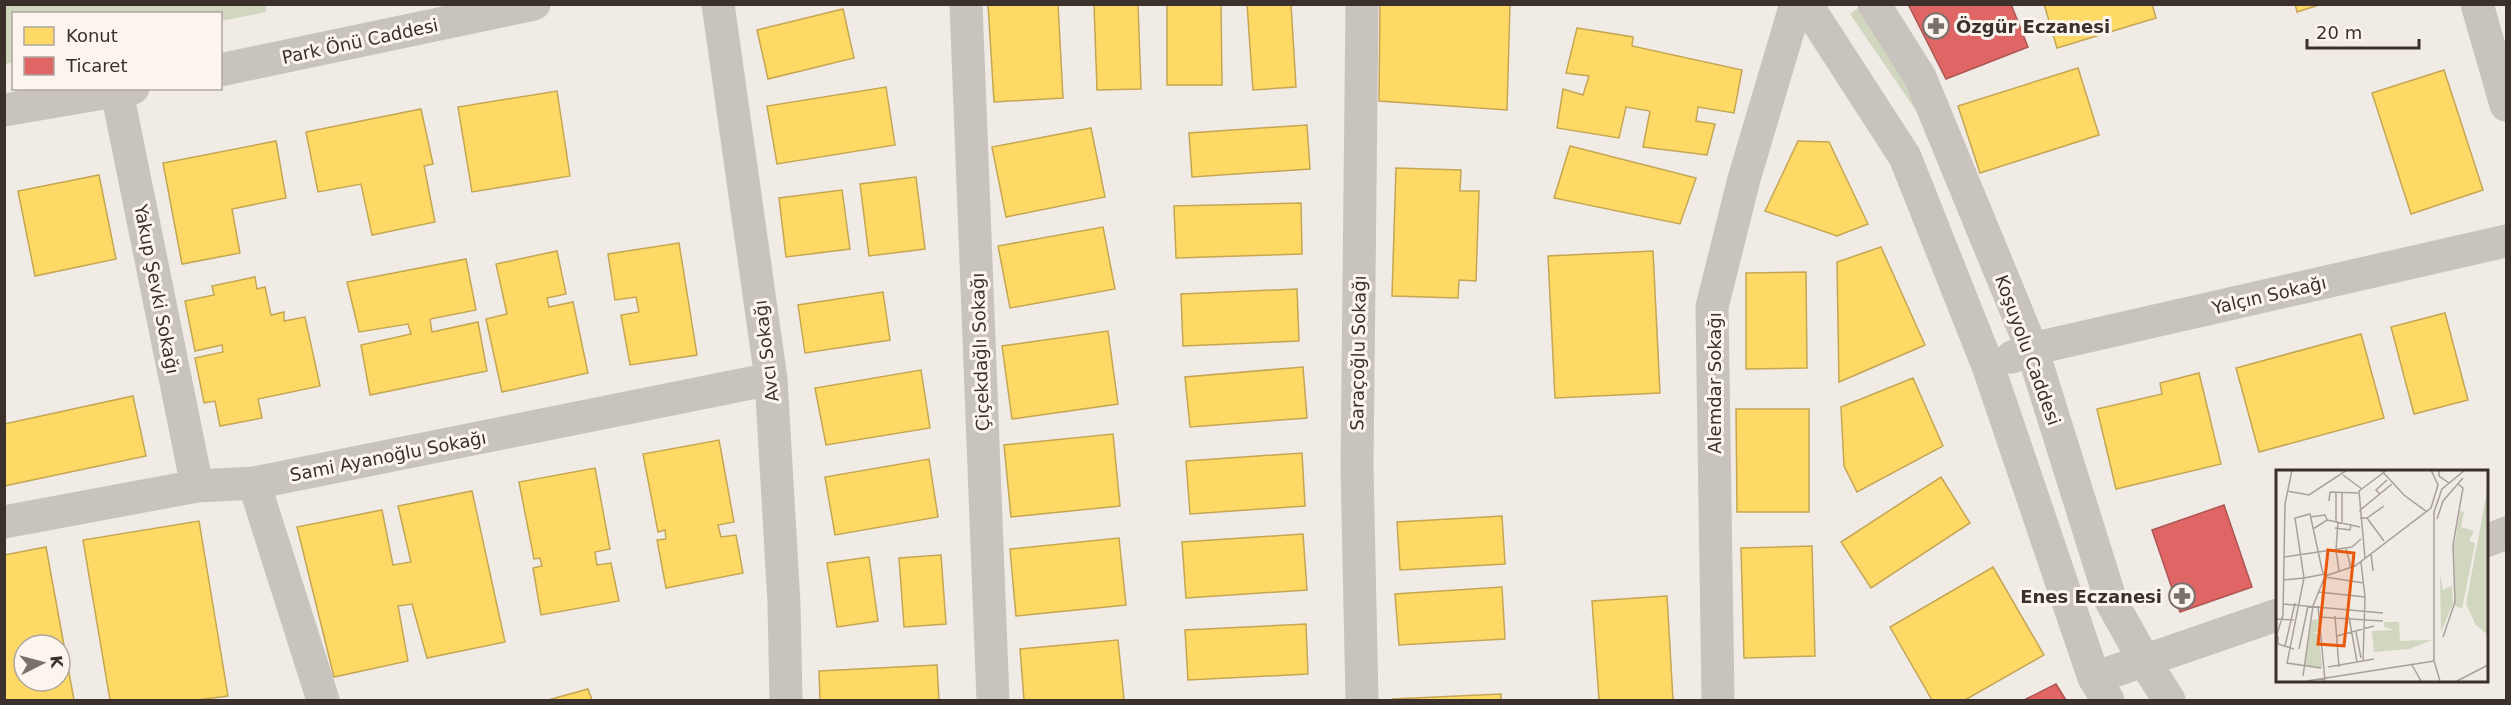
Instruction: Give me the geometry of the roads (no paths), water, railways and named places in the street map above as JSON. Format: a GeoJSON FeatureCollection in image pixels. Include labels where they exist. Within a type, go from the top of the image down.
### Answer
{"type":"FeatureCollection","features":[{"type":"Feature","properties":{"kind":"street","name":"Park Önü Caddesi"},"geometry":{"type":"LineString","coordinates":[[222,70],[534,4]]}},
{"type":"Feature","properties":{"kind":"street","name":"Avcı Sokağı"},"geometry":{"type":"LineString","coordinates":[[718,4],[771,379],[784,603],[786,700]]}},
{"type":"Feature","properties":{"kind":"street","name":"Çiçekdağlı Sokağı"},"geometry":{"type":"LineString","coordinates":[[966,4],[993,700]]}},
{"type":"Feature","properties":{"kind":"street","name":"Saraçoğlu Sokağı"},"geometry":{"type":"LineString","coordinates":[[1362,4],[1357,467],[1362,700]]}},
{"type":"Feature","properties":{"kind":"street","name":"Koşuyolu Caddesi"},"geometry":{"type":"LineString","coordinates":[[1875,4],[1920,77],[2032,349],[2111,601],[2145,663],[2169,700]]}},
{"type":"Feature","properties":{"kind":"street"},"geometry":{"type":"LineString","coordinates":[[2477,4],[2506,105]]}},
{"type":"Feature","properties":{"kind":"street"},"geometry":{"type":"LineString","coordinates":[[1810,6],[1905,157],[1988,366],[2101,689],[2145,663],[2276,615]]}},
{"type":"Feature","properties":{"kind":"street","name":"Alemdar Sokağı"},"geometry":{"type":"LineString","coordinates":[[1718,700],[1712,307],[1744,179],[1810,6]]}},
{"type":"Feature","properties":{"kind":"street"},"geometry":{"type":"LineString","coordinates":[[4,110],[125,90]]}},
{"type":"Feature","properties":{"kind":"street","name":"Yakup Şevki Sokağı"},"geometry":{"type":"LineString","coordinates":[[125,90],[197,486]]}},
{"type":"Feature","properties":{"kind":"street","name":"Yalçın Sokağı"},"geometry":{"type":"LineString","coordinates":[[1988,366],[2032,349],[2506,241]]}},
{"type":"Feature","properties":{"kind":"street","name":"Sami Ayanoğlu Sokağı"},"geometry":{"type":"LineString","coordinates":[[4,522],[197,486],[254,483],[771,379]]}},
{"type":"Feature","properties":{"kind":"street"},"geometry":{"type":"LineString","coordinates":[[254,483],[323,700]]}},
{"type":"Feature","properties":{"kind":"street"},"geometry":{"type":"LineString","coordinates":[[2487,541],[2506,533]]}},
{"type":"Feature","properties":{"kind":"place","name":"Özgür Eczanesi"},"geometry":{"type":"Point","coordinates":[1936,26]}},
{"type":"Feature","properties":{"kind":"place","name":"Enes Eczanesi"},"geometry":{"type":"Point","coordinates":[2182,596]}}]}
